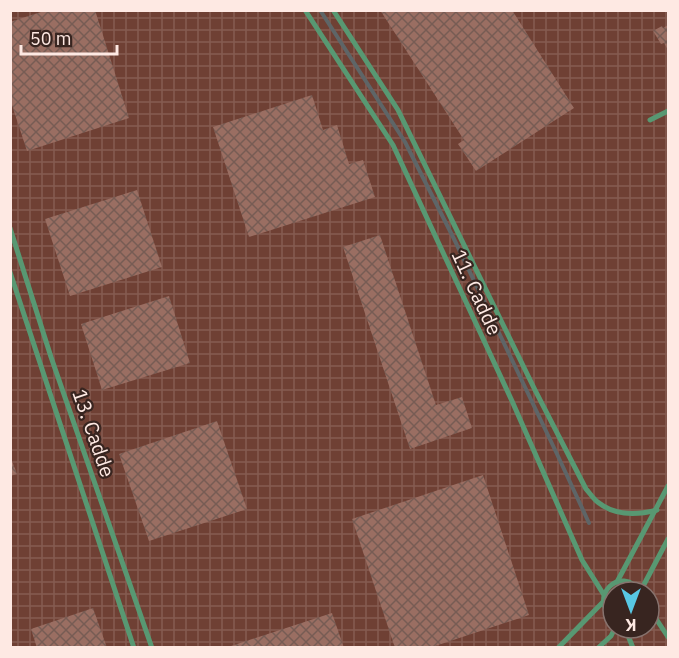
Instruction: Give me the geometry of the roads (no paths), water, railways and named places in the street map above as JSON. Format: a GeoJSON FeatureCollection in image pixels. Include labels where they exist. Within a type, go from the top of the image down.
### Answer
{"type":"FeatureCollection","features":[{"type":"Feature","properties":{"kind":"lane","name":"11. Cadde"},"geometry":{"type":"LineString","coordinates":[[305,10],[393,145],[512,401],[582,560],[601,594]]}},
{"type":"Feature","properties":{"kind":"lane","name":"11. Cadde"},"geometry":{"type":"LineString","coordinates":[[333,10],[398,110],[586,489],[597,502],[614,511],[634,514],[657,510]]}},
{"type":"Feature","properties":{"kind":"lane"},"geometry":{"type":"LineString","coordinates":[[650,120],[669,111]]}},
{"type":"Feature","properties":{"kind":"lane","name":"13. Cadde"},"geometry":{"type":"LineString","coordinates":[[10,228],[51,357],[152,648]]}},
{"type":"Feature","properties":{"kind":"lane","name":"13. Cadde"},"geometry":{"type":"LineString","coordinates":[[10,272],[134,648]]}},
{"type":"Feature","properties":{"kind":"lane"},"geometry":{"type":"LineString","coordinates":[[618,580],[669,486]]}},
{"type":"Feature","properties":{"kind":"lane"},"geometry":{"type":"LineString","coordinates":[[647,580],[669,539]]}},
{"type":"Feature","properties":{"kind":"lane"},"geometry":{"type":"LineString","coordinates":[[558,648],[601,602]]}},
{"type":"Feature","properties":{"kind":"waterway"},"geometry":{"type":"LineString","coordinates":[[320,10],[405,142],[454,239],[589,523]]}}]}
